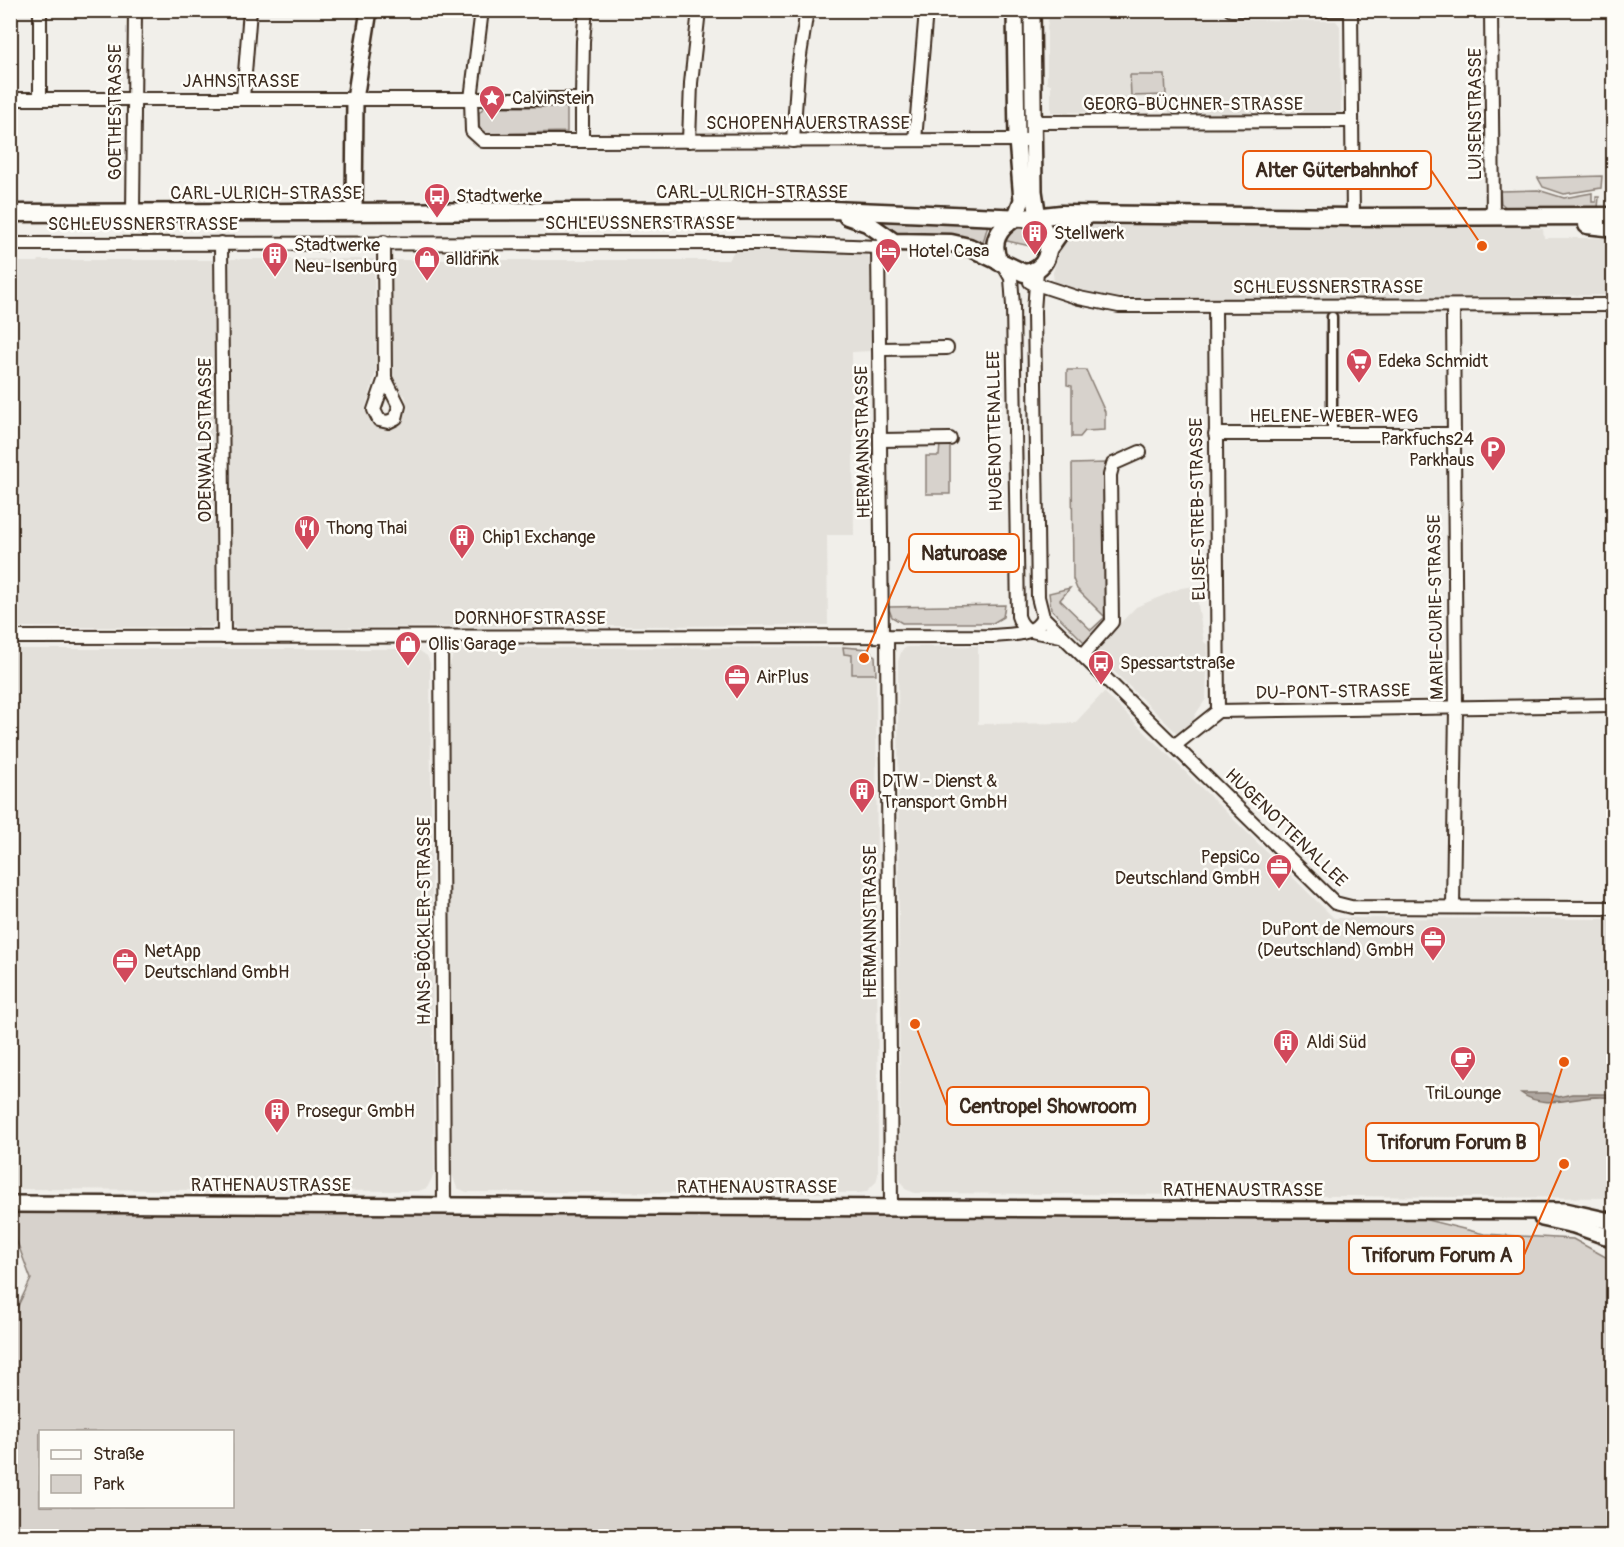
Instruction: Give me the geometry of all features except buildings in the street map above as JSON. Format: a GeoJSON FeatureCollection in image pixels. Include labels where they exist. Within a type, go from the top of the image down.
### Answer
{"type":"FeatureCollection","features":[{"type":"Feature","properties":{"kind":"main road","name":"CARL-ULRICH-STRASSE"},"geometry":{"type":"LineString","coordinates":[[10,213],[811,212],[855,210],[997,217],[1031,221],[1061,214],[1493,217],[1614,228]]}},
{"type":"Feature","properties":{"kind":"main road","name":"SCHLEUSSNERSTRASSE"},"geometry":{"type":"LineString","coordinates":[[811,212],[853,217],[886,244],[951,243],[969,247],[1024,274]]}},
{"type":"Feature","properties":{"kind":"main road","name":"CARL-ULRICH-STRASSE"},"geometry":{"type":"LineString","coordinates":[[1493,217],[1512,214],[1614,216]]}},
{"type":"Feature","properties":{"kind":"main road","name":"HUGENOTTENALLEE"},"geometry":{"type":"LineString","coordinates":[[1031,221],[997,236],[995,250],[1024,274],[1044,262],[1059,231],[1067,224],[1091,215]]}},
{"type":"Feature","properties":{"kind":"main road"},"geometry":{"type":"LineString","coordinates":[[1031,221],[1049,248]]}},
{"type":"Feature","properties":{"kind":"street"},"geometry":{"type":"LineString","coordinates":[[40,10],[40,99]]}},
{"type":"Feature","properties":{"kind":"street","name":"GOETHESTRASSE"},"geometry":{"type":"LineString","coordinates":[[134,213],[135,10]]}},
{"type":"Feature","properties":{"kind":"street"},"geometry":{"type":"LineString","coordinates":[[243,99],[250,10]]}},
{"type":"Feature","properties":{"kind":"street"},"geometry":{"type":"LineString","coordinates":[[354,212],[355,99],[369,10]]}},
{"type":"Feature","properties":{"kind":"street","name":"SCHOPENHAUERSTRASSE"},"geometry":{"type":"LineString","coordinates":[[482,10],[471,99],[472,131],[483,141],[1034,140]]}},
{"type":"Feature","properties":{"kind":"street"},"geometry":{"type":"LineString","coordinates":[[582,141],[583,40],[586,10]]}},
{"type":"Feature","properties":{"kind":"street"},"geometry":{"type":"LineString","coordinates":[[689,141],[692,71],[699,10]]}},
{"type":"Feature","properties":{"kind":"street"},"geometry":{"type":"LineString","coordinates":[[793,141],[798,68],[807,10]]}},
{"type":"Feature","properties":{"kind":"street"},"geometry":{"type":"LineString","coordinates":[[915,140],[926,10]]}},
{"type":"Feature","properties":{"kind":"street"},"geometry":{"type":"LineString","coordinates":[[1015,10],[1019,170],[1022,201],[1031,221]]}},
{"type":"Feature","properties":{"kind":"street"},"geometry":{"type":"LineString","coordinates":[[1031,221],[1037,201],[1032,10]]}},
{"type":"Feature","properties":{"kind":"street"},"geometry":{"type":"LineString","coordinates":[[1231,10],[1352,11],[1353,217]]}},
{"type":"Feature","properties":{"kind":"street","name":"LUISENSTRASSE"},"geometry":{"type":"LineString","coordinates":[[1491,10],[1493,217]]}},
{"type":"Feature","properties":{"kind":"street","name":"JAHNSTRASSE"},"geometry":{"type":"LineString","coordinates":[[10,99],[582,99]]}},
{"type":"Feature","properties":{"kind":"street","name":"GEORG-BÜCHNER-STRASSE"},"geometry":{"type":"LineString","coordinates":[[1034,122],[1352,121]]}},
{"type":"Feature","properties":{"kind":"street"},"geometry":{"type":"LineString","coordinates":[[997,217],[1012,209],[1017,192],[1019,170]]}},
{"type":"Feature","properties":{"kind":"street"},"geometry":{"type":"LineString","coordinates":[[1037,201],[1055,209],[1077,210],[1091,215]]}},
{"type":"Feature","properties":{"kind":"street"},"geometry":{"type":"LineString","coordinates":[[384,242],[385,378]]}},
{"type":"Feature","properties":{"kind":"street","name":"SCHLEUSSNERSTRASSE"},"geometry":{"type":"LineString","coordinates":[[10,244],[384,242],[773,243],[859,246],[886,244]]}},
{"type":"Feature","properties":{"kind":"street","name":"ODENWALDSTRASSE"},"geometry":{"type":"LineString","coordinates":[[221,243],[224,637]]}},
{"type":"Feature","properties":{"kind":"street","name":"HERMANNSTRASSE"},"geometry":{"type":"LineString","coordinates":[[886,244],[880,350],[891,1207]]}},
{"type":"Feature","properties":{"kind":"street","name":"SCHLEUSSNERSTRASSE"},"geometry":{"type":"LineString","coordinates":[[1024,274],[1079,298],[1119,306],[1614,305]]}},
{"type":"Feature","properties":{"kind":"street","name":"HUGENOTTENALLEE"},"geometry":{"type":"LineString","coordinates":[[1024,274],[1038,597],[1043,617],[1335,903],[1351,907],[1614,908]]}},
{"type":"Feature","properties":{"kind":"street","name":"HUGENOTTENALLEE"},"geometry":{"type":"LineString","coordinates":[[1024,274],[1013,306],[1017,611],[1020,623],[1029,632]]}},
{"type":"Feature","properties":{"kind":"street","name":"ELISE-STREB-STRASSE"},"geometry":{"type":"LineString","coordinates":[[1215,306],[1218,711]]}},
{"type":"Feature","properties":{"kind":"street","name":"MARIE-CURIE-STRASSE"},"geometry":{"type":"LineString","coordinates":[[1453,306],[1452,434],[1456,709],[1453,907]]}},
{"type":"Feature","properties":{"kind":"street"},"geometry":{"type":"LineString","coordinates":[[1332,317],[1332,433]]}},
{"type":"Feature","properties":{"kind":"street"},"geometry":{"type":"LineString","coordinates":[[880,350],[947,348]]}},
{"type":"Feature","properties":{"kind":"street","name":"HELENE-WEBER-WEG"},"geometry":{"type":"LineString","coordinates":[[1215,434],[1452,434]]}},
{"type":"Feature","properties":{"kind":"street"},"geometry":{"type":"LineString","coordinates":[[881,440],[950,439]]}},
{"type":"Feature","properties":{"kind":"street"},"geometry":{"type":"LineString","coordinates":[[1083,656],[1112,622],[1110,475],[1113,464],[1140,452]]}},
{"type":"Feature","properties":{"kind":"street"},"geometry":{"type":"LineString","coordinates":[[1029,632],[1037,627],[1043,617]]}},
{"type":"Feature","properties":{"kind":"street"},"geometry":{"type":"LineString","coordinates":[[1029,632],[1062,637]]}},
{"type":"Feature","properties":{"kind":"street","name":"DORNHOFSTRASSE"},"geometry":{"type":"LineString","coordinates":[[10,637],[992,636],[1029,632]]}},
{"type":"Feature","properties":{"kind":"street","name":"HANS-BÖCKLER-STRASSE"},"geometry":{"type":"LineString","coordinates":[[441,637],[444,1205]]}},
{"type":"Feature","properties":{"kind":"street","name":"DU-PONT-STRASSE"},"geometry":{"type":"LineString","coordinates":[[1218,711],[1614,705]]}},
{"type":"Feature","properties":{"kind":"street"},"geometry":{"type":"LineString","coordinates":[[1174,746],[1218,711]]}},
{"type":"Feature","properties":{"kind":"street","name":"RATHENAUSTRASSE"},"geometry":{"type":"LineString","coordinates":[[10,1204],[1565,1211],[1614,1222]]}},
{"type":"Feature","properties":{"kind":"street","name":"RATHENAUSTRASSE"},"geometry":{"type":"LineString","coordinates":[[1504,1211],[1574,1225],[1614,1239]]}},
{"type":"Feature","properties":{"kind":"shaded area"},"geometry":{"type":"Polygon","coordinates":[[[1050,11],[1197,19],[1336,21],[1340,26],[1341,111],[1337,115],[1169,116],[1169,96],[1127,98],[1127,112],[1051,112],[1051,84],[1047,84],[1047,26],[1050,11]]]}},
{"type":"Feature","properties":{"kind":"shaded area"},"geometry":{"type":"Polygon","coordinates":[[[1094,224],[1520,226],[1543,229],[1544,238],[1613,238],[1613,295],[1121,301],[1054,285],[1053,272],[1066,234],[1094,224]]]}},
{"type":"Feature","properties":{"kind":"shaded area"},"geometry":{"type":"Polygon","coordinates":[[[735,250],[864,252],[870,258],[872,351],[852,352],[854,535],[827,535],[828,625],[238,628],[232,624],[228,263],[231,259],[374,259],[376,372],[365,409],[371,424],[386,430],[401,424],[408,409],[405,395],[402,394],[391,374],[389,260],[728,260],[735,250]]]}},
{"type":"Feature","properties":{"kind":"shaded area"},"geometry":{"type":"Polygon","coordinates":[[[39,260],[213,260],[216,621],[212,627],[11,627],[11,262],[38,262],[39,260]]]}},
{"type":"Feature","properties":{"kind":"shaded area"},"geometry":{"type":"Polygon","coordinates":[[[1195,586],[1204,642],[1208,645],[1206,699],[1195,715],[1188,744],[1093,651],[1136,607],[1181,588],[1195,586]]]}},
{"type":"Feature","properties":{"kind":"shaded area"},"geometry":{"type":"Polygon","coordinates":[[[978,646],[978,724],[1075,723],[1104,692],[1334,918],[1613,919],[1613,1198],[915,1193],[905,1189],[900,1180],[898,661],[902,650],[907,647],[978,646]]]}},
{"type":"Feature","properties":{"kind":"shaded area"},"geometry":{"type":"Polygon","coordinates":[[[864,647],[871,651],[876,660],[878,1175],[876,1182],[866,1192],[858,1193],[467,1192],[457,1188],[451,1172],[448,672],[453,654],[464,648],[864,647]]]}},
{"type":"Feature","properties":{"kind":"shaded area"},"geometry":{"type":"Polygon","coordinates":[[[11,649],[417,649],[427,656],[430,663],[434,1174],[427,1188],[418,1191],[11,1189],[11,649]]]}},
{"type":"Feature","properties":{"kind":"shaded area"},"geometry":{"type":"Polygon","coordinates":[[[1521,1093],[1548,1093],[1559,1097],[1572,1094],[1613,1094],[1611,1098],[1554,1102],[1531,1099],[1521,1093]]]}},
{"type":"Feature","properties":{"kind":"green space"},"geometry":{"type":"Polygon","coordinates":[[[1130,75],[1165,75],[1166,95],[1131,96],[1130,75]]]}},
{"type":"Feature","properties":{"kind":"green space"},"geometry":{"type":"Polygon","coordinates":[[[484,107],[567,107],[567,132],[484,134],[479,127],[479,113],[484,107]]]}},
{"type":"Feature","properties":{"kind":"green space"},"geometry":{"type":"Polygon","coordinates":[[[1602,176],[1601,188],[1564,194],[1543,187],[1538,178],[1602,176]]]}},
{"type":"Feature","properties":{"kind":"green space"},"geometry":{"type":"Polygon","coordinates":[[[1538,190],[1564,198],[1592,193],[1592,202],[1596,202],[1596,197],[1599,197],[1598,208],[1509,210],[1501,203],[1500,191],[1538,190]]]}},
{"type":"Feature","properties":{"kind":"green space"},"geometry":{"type":"Polygon","coordinates":[[[873,218],[989,221],[981,250],[893,235],[873,218]]]}},
{"type":"Feature","properties":{"kind":"green space"},"geometry":{"type":"Polygon","coordinates":[[[1017,228],[1027,228],[1037,233],[1043,249],[1003,240],[1017,228]]]}},
{"type":"Feature","properties":{"kind":"green space"},"geometry":{"type":"Polygon","coordinates":[[[1067,370],[1086,370],[1105,412],[1105,430],[1085,431],[1080,437],[1072,437],[1072,386],[1067,385],[1067,370]]]}},
{"type":"Feature","properties":{"kind":"green space"},"geometry":{"type":"Polygon","coordinates":[[[940,444],[950,444],[950,494],[926,494],[926,456],[939,456],[940,444]]]}},
{"type":"Feature","properties":{"kind":"green space"},"geometry":{"type":"Polygon","coordinates":[[[1105,463],[1107,620],[1085,643],[1051,609],[1049,593],[1070,588],[1060,600],[1091,630],[1105,617],[1077,589],[1073,579],[1072,464],[1105,463]]]}},
{"type":"Feature","properties":{"kind":"green space"},"geometry":{"type":"Polygon","coordinates":[[[1005,605],[1003,617],[993,623],[902,623],[892,617],[888,607],[1005,605]]]}},
{"type":"Feature","properties":{"kind":"green space"},"geometry":{"type":"Polygon","coordinates":[[[843,647],[868,649],[875,656],[876,674],[852,674],[852,655],[844,654],[843,647]]]}},
{"type":"Feature","properties":{"kind":"green space"},"geometry":{"type":"Polygon","coordinates":[[[11,1212],[1423,1219],[1484,1234],[1573,1239],[1613,1261],[1613,1536],[11,1536],[11,1316],[31,1279],[11,1226],[11,1212]]]}},
{"type":"Feature","properties":{"kind":"place","name":"Calvinstein"},"geometry":{"type":"Point","coordinates":[492,121]}},
{"type":"Feature","properties":{"kind":"place","name":"Stadtwerke"},"geometry":{"type":"Point","coordinates":[437,219]}},
{"type":"Feature","properties":{"kind":"place","name":"Alter Güterbahnhof"},"geometry":{"type":"Point","coordinates":[1482,246]}},
{"type":"Feature","properties":{"kind":"place","name":"Stellwerk"},"geometry":{"type":"Point","coordinates":[1035,256]}},
{"type":"Feature","properties":{"kind":"place","name":"Hotel Casa"},"geometry":{"type":"Point","coordinates":[888,274]}},
{"type":"Feature","properties":{"kind":"place","name":"Stadtwerke Neu-Isenburg"},"geometry":{"type":"Point","coordinates":[275,278]}},
{"type":"Feature","properties":{"kind":"place","name":"alldrink"},"geometry":{"type":"Point","coordinates":[427,282]}},
{"type":"Feature","properties":{"kind":"place","name":"Edeka Schmidt"},"geometry":{"type":"Point","coordinates":[1359,384]}},
{"type":"Feature","properties":{"kind":"place","name":"Parkfuchs24 Parkhaus"},"geometry":{"type":"Point","coordinates":[1493,472]}},
{"type":"Feature","properties":{"kind":"place","name":"Thong Thai"},"geometry":{"type":"Point","coordinates":[307,551]}},
{"type":"Feature","properties":{"kind":"place","name":"Chip1 Exchange"},"geometry":{"type":"Point","coordinates":[462,560]}},
{"type":"Feature","properties":{"kind":"place","name":"Naturoase"},"geometry":{"type":"Point","coordinates":[864,658]}},
{"type":"Feature","properties":{"kind":"place","name":"Ollis Garage"},"geometry":{"type":"Point","coordinates":[408,667]}},
{"type":"Feature","properties":{"kind":"place","name":"Spessartstraße"},"geometry":{"type":"Point","coordinates":[1101,686]}},
{"type":"Feature","properties":{"kind":"place","name":"AirPlus"},"geometry":{"type":"Point","coordinates":[737,700]}},
{"type":"Feature","properties":{"kind":"place","name":"DTW - Dienst & Transport GmbH"},"geometry":{"type":"Point","coordinates":[862,814]}},
{"type":"Feature","properties":{"kind":"place","name":"PepsiCo Deutschland GmbH"},"geometry":{"type":"Point","coordinates":[1279,890]}},
{"type":"Feature","properties":{"kind":"place","name":"DuPont de Nemours (Deutschland) GmbH"},"geometry":{"type":"Point","coordinates":[1433,962]}},
{"type":"Feature","properties":{"kind":"place","name":"NetApp Deutschland GmbH"},"geometry":{"type":"Point","coordinates":[125,984]}},
{"type":"Feature","properties":{"kind":"place","name":"Centropel Showroom"},"geometry":{"type":"Point","coordinates":[915,1024]}},
{"type":"Feature","properties":{"kind":"place","name":"Triforum Forum B"},"geometry":{"type":"Point","coordinates":[1564,1062]}},
{"type":"Feature","properties":{"kind":"place","name":"Aldi Süd"},"geometry":{"type":"Point","coordinates":[1286,1065]}},
{"type":"Feature","properties":{"kind":"place","name":"TriLounge"},"geometry":{"type":"Point","coordinates":[1463,1082]}},
{"type":"Feature","properties":{"kind":"place","name":"Prosegur GmbH"},"geometry":{"type":"Point","coordinates":[277,1134]}},
{"type":"Feature","properties":{"kind":"place","name":"Triforum Forum A"},"geometry":{"type":"Point","coordinates":[1564,1164]}}]}
